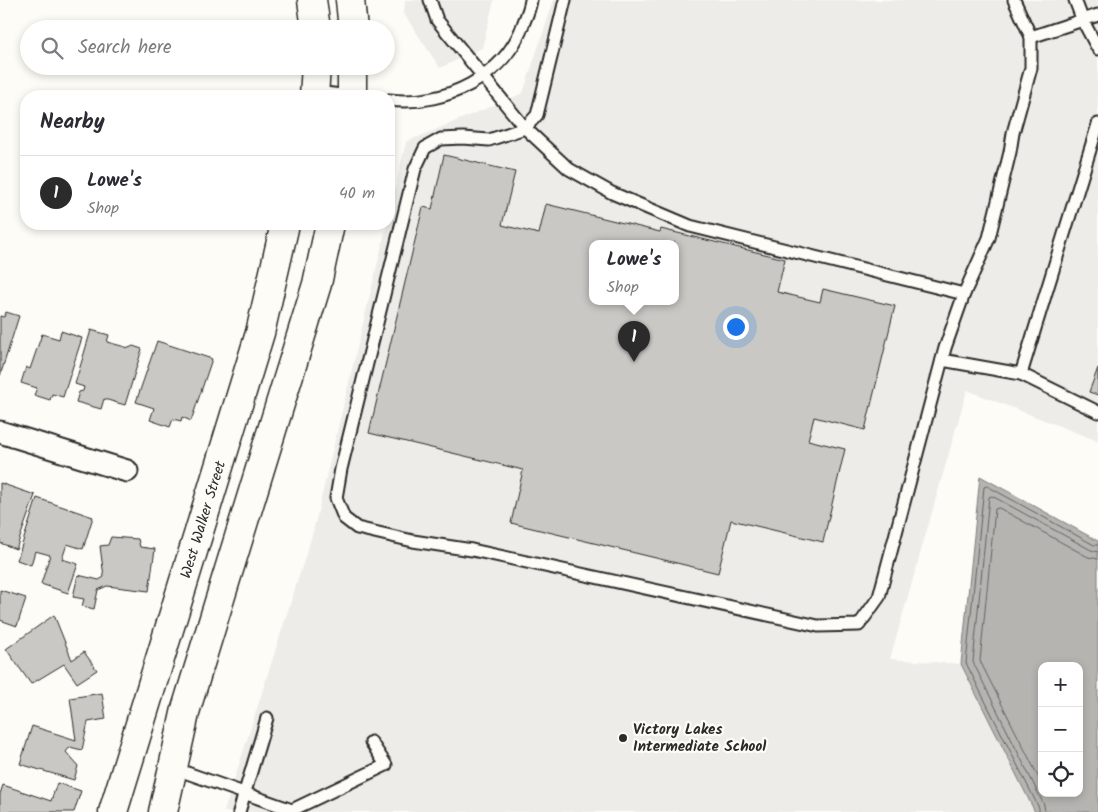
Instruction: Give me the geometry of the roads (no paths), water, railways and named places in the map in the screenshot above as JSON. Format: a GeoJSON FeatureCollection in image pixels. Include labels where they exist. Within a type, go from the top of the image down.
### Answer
{"type":"FeatureCollection","features":[{"type":"Feature","properties":{"kind":"street"},"geometry":{"type":"LineString","coordinates":[[312,0],[315,20]]}},
{"type":"Feature","properties":{"kind":"street"},"geometry":{"type":"LineString","coordinates":[[350,0],[352,20]]}},
{"type":"Feature","properties":{"kind":"street"},"geometry":{"type":"LineString","coordinates":[[352,75],[352,90]]}},
{"type":"Feature","properties":{"kind":"street","name":"West Walker Street"},"geometry":{"type":"LineString","coordinates":[[113,812],[260,333],[284,230]]}},
{"type":"Feature","properties":{"kind":"street"},"geometry":{"type":"LineString","coordinates":[[163,812],[186,709],[317,284],[329,230]]}},
{"type":"Feature","properties":{"kind":"street"},"geometry":{"type":"LineString","coordinates":[[0,432],[127,471]]}},
{"type":"Feature","properties":{"kind":"lane"},"geometry":{"type":"LineString","coordinates":[[430,0],[437,20],[525,128],[569,169],[612,193],[690,226],[964,294]]}},
{"type":"Feature","properties":{"kind":"lane"},"geometry":{"type":"LineString","coordinates":[[395,101],[428,99],[466,87],[484,76],[508,53],[521,32],[531,0]]}},
{"type":"Feature","properties":{"kind":"lane"},"geometry":{"type":"LineString","coordinates":[[565,0],[536,115],[525,128],[489,140],[441,139],[425,148],[415,170],[341,469],[336,498],[344,518],[357,528],[413,541],[472,550],[818,626],[859,625],[879,596],[942,360],[964,294],[989,238],[1030,68],[1031,37],[1014,0]]}},
{"type":"Feature","properties":{"kind":"lane"},"geometry":{"type":"LineString","coordinates":[[1075,0],[1083,21],[1098,49]]}},
{"type":"Feature","properties":{"kind":"lane"},"geometry":{"type":"LineString","coordinates":[[1031,37],[1098,15]]}},
{"type":"Feature","properties":{"kind":"lane"},"geometry":{"type":"LineString","coordinates":[[315,85],[332,90]]}},
{"type":"Feature","properties":{"kind":"lane"},"geometry":{"type":"LineString","coordinates":[[1021,374],[1098,124]]}},
{"type":"Feature","properties":{"kind":"lane"},"geometry":{"type":"LineString","coordinates":[[942,360],[1021,374],[1098,412]]}},
{"type":"Feature","properties":{"kind":"lane"},"geometry":{"type":"LineString","coordinates":[[239,812],[267,718]]}},
{"type":"Feature","properties":{"kind":"lane"},"geometry":{"type":"LineString","coordinates":[[173,768],[292,810],[386,765],[371,742]]}},
{"type":"Feature","properties":{"kind":"water"},"geometry":{"type":"Polygon","coordinates":[[[980,476],[1098,541],[1098,812],[1035,812],[961,664],[980,476]]]}},
{"type":"Feature","properties":{"kind":"place","name":"Lowe's"},"geometry":{"type":"Point","coordinates":[634,362]}},
{"type":"Feature","properties":{"kind":"place","name":"Victory Lakes Intermediate School"},"geometry":{"type":"Point","coordinates":[623,738]}}]}
